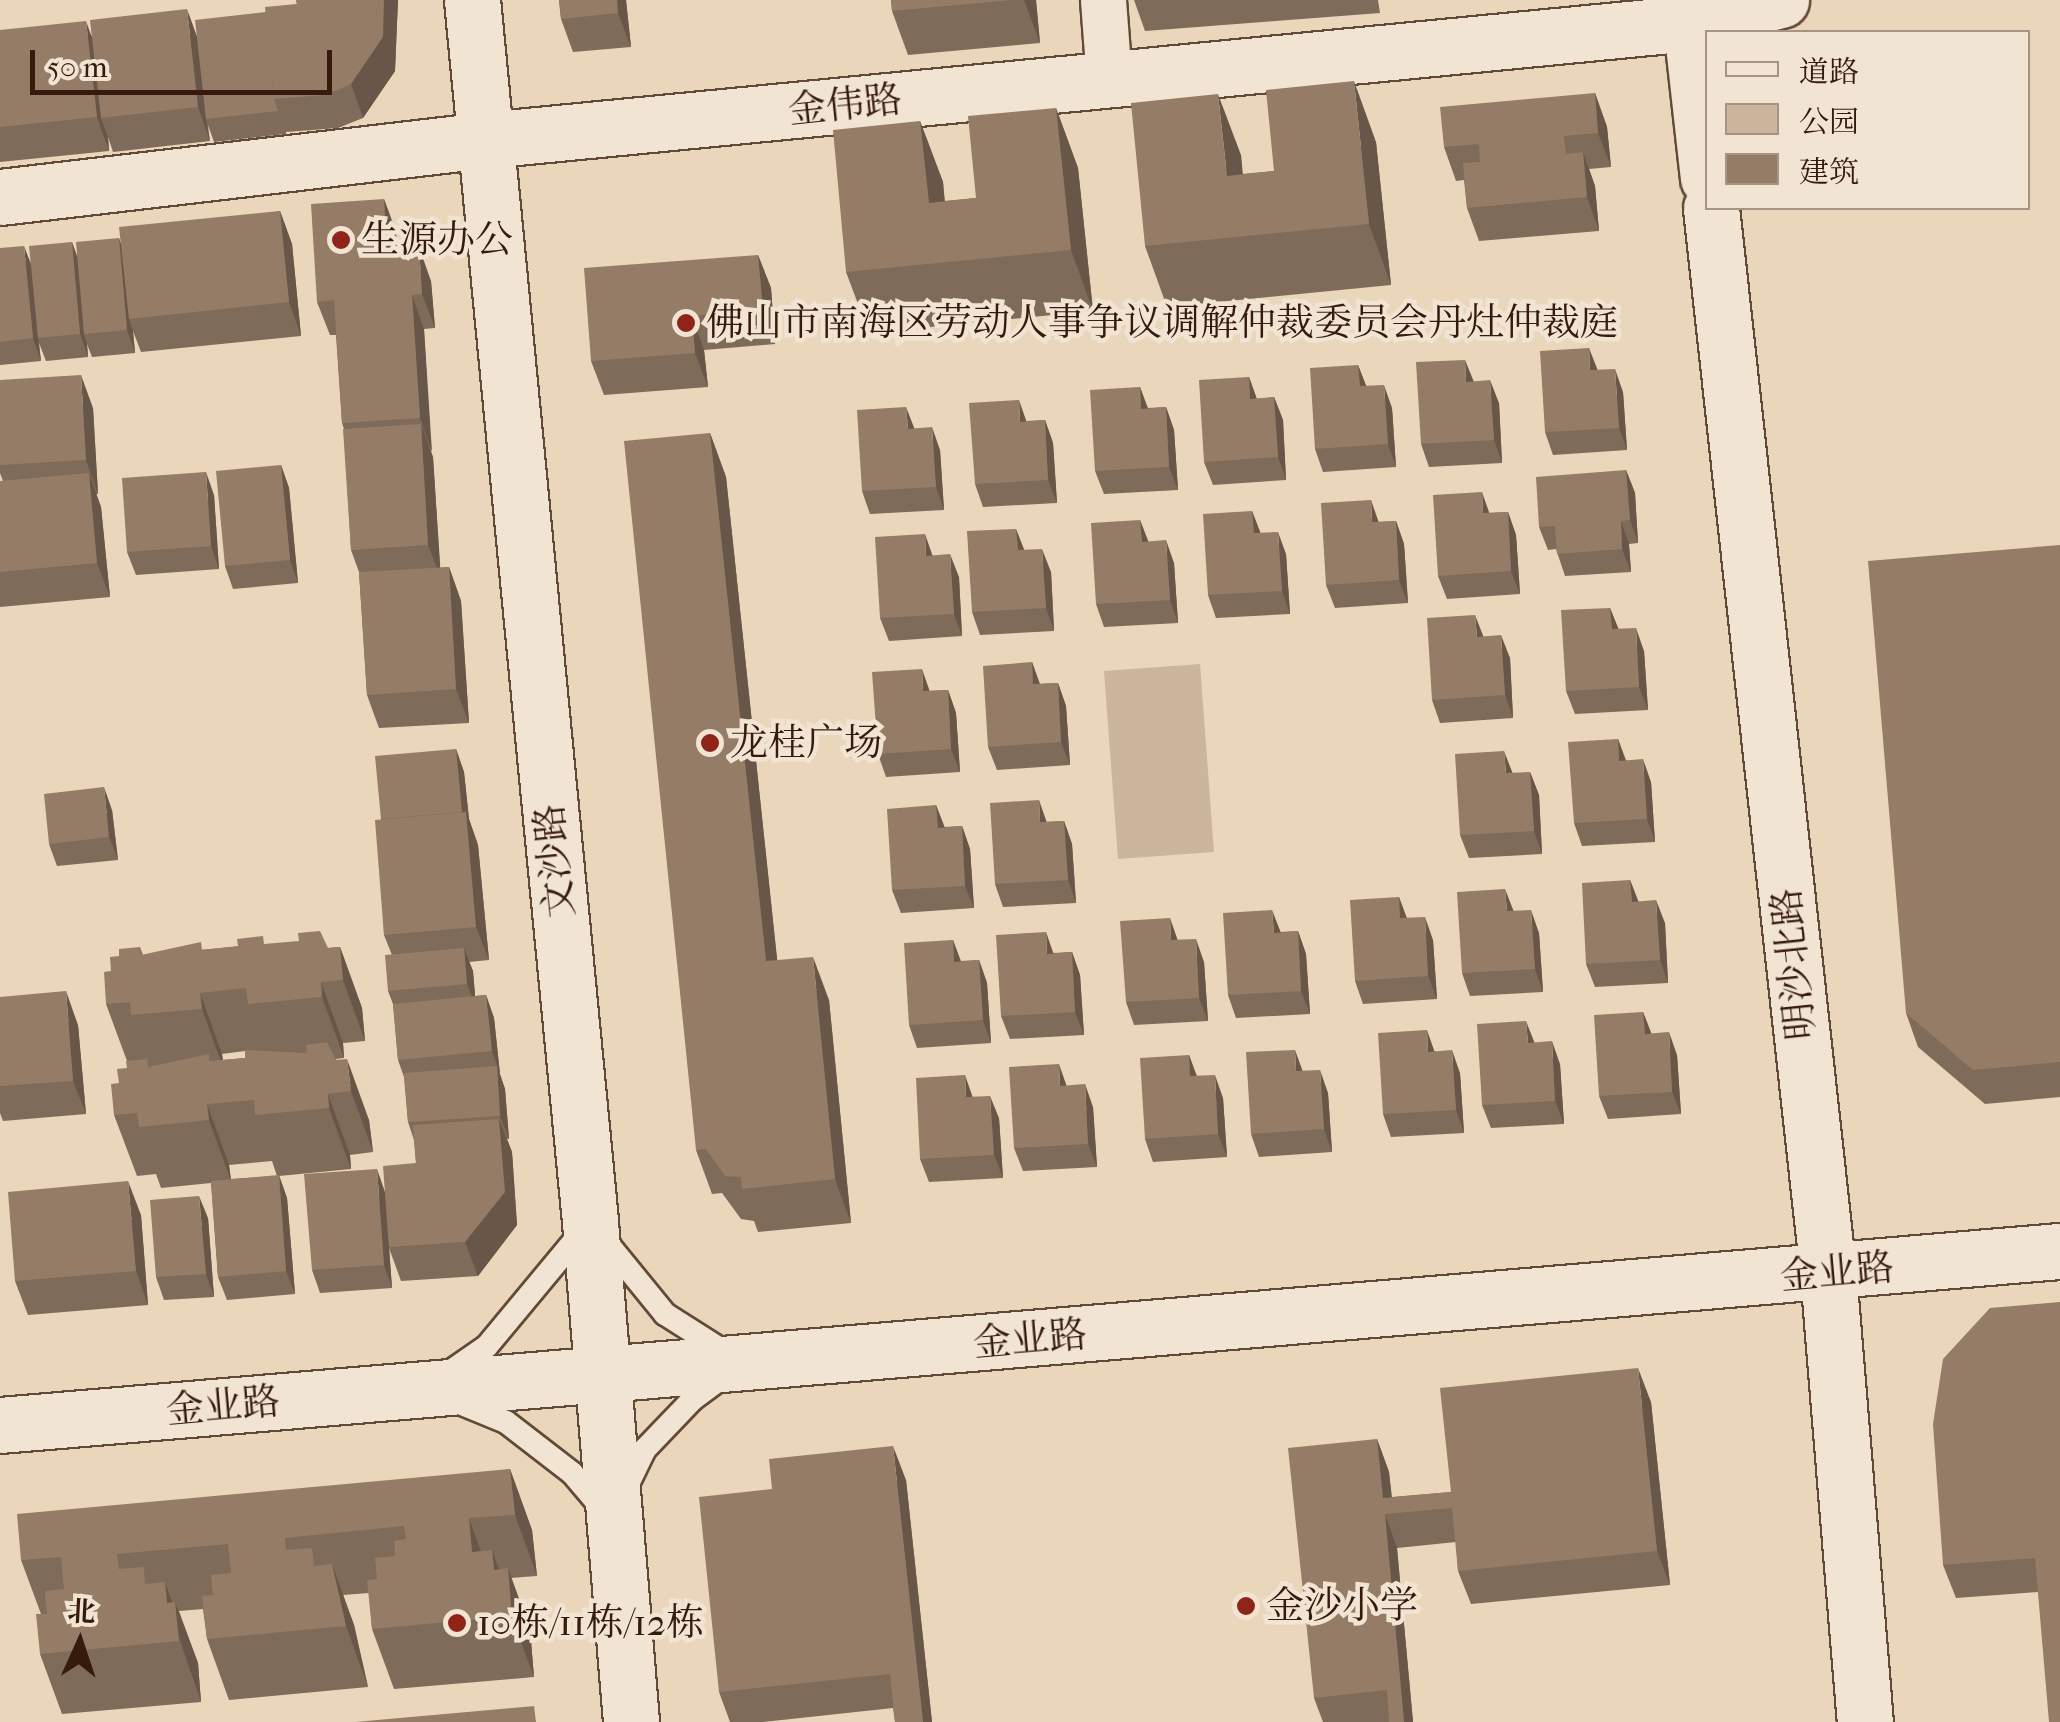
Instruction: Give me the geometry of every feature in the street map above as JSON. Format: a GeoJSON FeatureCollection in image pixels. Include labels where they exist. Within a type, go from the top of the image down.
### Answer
{"type":"FeatureCollection","features":[{"type":"Feature","properties":{"kind":"street","name":"文沙路"},"geometry":{"type":"LineString","coordinates":[[472,0],[590,1222],[611,1519],[631,1722]]}},
{"type":"Feature","properties":{"kind":"street"},"geometry":{"type":"LineString","coordinates":[[1103,0],[1109,80]]}},
{"type":"Feature","properties":{"kind":"street","name":"金伟路"},"geometry":{"type":"LineString","coordinates":[[0,197],[486,140],[1109,80],[1781,0]]}},
{"type":"Feature","properties":{"kind":"street"},"geometry":{"type":"LineString","coordinates":[[1689,12],[1705,152]]}},
{"type":"Feature","properties":{"kind":"street","name":"明沙北路"},"geometry":{"type":"LineString","coordinates":[[1711,210],[1828,1273],[1865,1722]]}},
{"type":"Feature","properties":{"kind":"street","name":"金业路"},"geometry":{"type":"LineString","coordinates":[[0,1425],[2060,1251]]}},
{"type":"Feature","properties":{"kind":"lane"},"geometry":{"type":"LineString","coordinates":[[590,1222],[664,1314],[742,1363],[693,1399],[645,1449],[611,1519],[572,1472],[506,1422],[425,1390],[487,1346],[590,1222]]}},
{"type":"Feature","properties":{"kind":"green space"},"geometry":{"type":"Polygon","coordinates":[[[1200,664],[1214,852],[1118,859],[1104,671],[1200,664]]]}},
{"type":"Feature","properties":{"kind":"building"},"geometry":{"type":"Polygon","coordinates":[[[296,0],[384,0],[383,37],[351,84],[326,95],[274,99],[265,7],[297,4],[296,0]]]}},
{"type":"Feature","properties":{"kind":"building"},"geometry":{"type":"Polygon","coordinates":[[[559,0],[617,0],[618,13],[561,19],[559,0]]]}},
{"type":"Feature","properties":{"kind":"building"},"geometry":{"type":"Polygon","coordinates":[[[891,0],[1012,0],[892,11],[891,0]]]}},
{"type":"Feature","properties":{"kind":"building"},"geometry":{"type":"Polygon","coordinates":[[[187,9],[198,107],[101,118],[90,20],[187,9]]]}},
{"type":"Feature","properties":{"kind":"building"},"geometry":{"type":"Polygon","coordinates":[[[266,12],[278,111],[206,119],[195,20],[266,12]]]}},
{"type":"Feature","properties":{"kind":"building"},"geometry":{"type":"Polygon","coordinates":[[[86,21],[97,117],[0,127],[0,30],[86,21]]]}},
{"type":"Feature","properties":{"kind":"building"},"geometry":{"type":"Polygon","coordinates":[[[1354,81],[1369,224],[1145,246],[1131,103],[1218,94],[1227,176],[1274,171],[1266,90],[1354,81]]]}},
{"type":"Feature","properties":{"kind":"building"},"geometry":{"type":"Polygon","coordinates":[[[1595,93],[1598,133],[1564,136],[1566,154],[1583,152],[1587,197],[1467,208],[1463,163],[1480,162],[1479,144],[1444,147],[1440,107],[1595,93]]]}},
{"type":"Feature","properties":{"kind":"building"},"geometry":{"type":"Polygon","coordinates":[[[1056,108],[1071,250],[846,272],[833,130],[920,121],[929,203],[976,198],[968,116],[1056,108]]]}},
{"type":"Feature","properties":{"kind":"building"},"geometry":{"type":"Polygon","coordinates":[[[384,199],[387,249],[419,247],[422,294],[412,295],[420,418],[342,423],[334,300],[317,302],[311,204],[384,199]]]}},
{"type":"Feature","properties":{"kind":"building"},"geometry":{"type":"Polygon","coordinates":[[[280,211],[289,302],[129,319],[119,227],[280,211]]]}},
{"type":"Feature","properties":{"kind":"building"},"geometry":{"type":"Polygon","coordinates":[[[119,238],[127,330],[84,334],[76,242],[119,238]]]}},
{"type":"Feature","properties":{"kind":"building"},"geometry":{"type":"Polygon","coordinates":[[[72,242],[80,334],[38,338],[29,246],[72,242]]]}},
{"type":"Feature","properties":{"kind":"building"},"geometry":{"type":"Polygon","coordinates":[[[24,246],[33,338],[0,342],[0,248],[24,246]]]}},
{"type":"Feature","properties":{"kind":"building"},"geometry":{"type":"Polygon","coordinates":[[[758,255],[763,310],[692,316],[695,353],[591,361],[584,268],[758,255]]]}},
{"type":"Feature","properties":{"kind":"building"},"geometry":{"type":"Polygon","coordinates":[[[1589,348],[1590,370],[1615,369],[1619,428],[1545,432],[1540,351],[1589,348]]]}},
{"type":"Feature","properties":{"kind":"building"},"geometry":{"type":"Polygon","coordinates":[[[1465,360],[1466,382],[1490,380],[1494,440],[1421,444],[1416,362],[1465,360]]]}},
{"type":"Feature","properties":{"kind":"building"},"geometry":{"type":"Polygon","coordinates":[[[1358,365],[1360,386],[1384,385],[1388,444],[1315,449],[1310,368],[1358,365]]]}},
{"type":"Feature","properties":{"kind":"building"},"geometry":{"type":"Polygon","coordinates":[[[81,375],[86,460],[0,465],[0,380],[81,375]]]}},
{"type":"Feature","properties":{"kind":"building"},"geometry":{"type":"Polygon","coordinates":[[[1249,377],[1250,399],[1274,397],[1278,457],[1204,462],[1199,380],[1249,377]]]}},
{"type":"Feature","properties":{"kind":"building"},"geometry":{"type":"Polygon","coordinates":[[[1140,387],[1141,409],[1166,407],[1169,467],[1095,471],[1090,390],[1140,387]]]}},
{"type":"Feature","properties":{"kind":"building"},"geometry":{"type":"Polygon","coordinates":[[[1019,400],[1020,422],[1045,420],[1048,480],[975,484],[969,403],[1019,400]]]}},
{"type":"Feature","properties":{"kind":"building"},"geometry":{"type":"Polygon","coordinates":[[[906,407],[908,429],[932,427],[936,487],[862,491],[857,410],[906,407]]]}},
{"type":"Feature","properties":{"kind":"building"},"geometry":{"type":"Polygon","coordinates":[[[421,424],[428,545],[351,550],[343,429],[421,424]]]}},
{"type":"Feature","properties":{"kind":"building","name":"龙桂广场"},"geometry":{"type":"Polygon","coordinates":[[[710,433],[766,961],[813,957],[835,1179],[742,1189],[741,1177],[725,1176],[706,1149],[696,1150],[624,441],[710,433]]]}},
{"type":"Feature","properties":{"kind":"building"},"geometry":{"type":"Polygon","coordinates":[[[281,465],[290,560],[225,566],[216,471],[281,465]]]}},
{"type":"Feature","properties":{"kind":"building"},"geometry":{"type":"Polygon","coordinates":[[[1626,470],[1630,520],[1621,521],[1622,549],[1557,554],[1555,526],[1539,527],[1536,477],[1626,470]]]}},
{"type":"Feature","properties":{"kind":"building"},"geometry":{"type":"Polygon","coordinates":[[[206,472],[211,546],[127,552],[122,478],[206,472]]]}},
{"type":"Feature","properties":{"kind":"building"},"geometry":{"type":"Polygon","coordinates":[[[89,473],[97,563],[0,572],[0,481],[89,473]]]}},
{"type":"Feature","properties":{"kind":"building"},"geometry":{"type":"Polygon","coordinates":[[[1482,492],[1483,513],[1508,512],[1511,571],[1438,576],[1433,495],[1482,492]]]}},
{"type":"Feature","properties":{"kind":"building"},"geometry":{"type":"Polygon","coordinates":[[[1371,500],[1372,522],[1396,521],[1399,580],[1326,585],[1321,503],[1371,500]]]}},
{"type":"Feature","properties":{"kind":"building"},"geometry":{"type":"Polygon","coordinates":[[[1252,511],[1254,533],[1278,532],[1282,591],[1208,595],[1203,514],[1252,511]]]}},
{"type":"Feature","properties":{"kind":"building"},"geometry":{"type":"Polygon","coordinates":[[[1140,520],[1142,542],[1166,540],[1170,600],[1096,604],[1091,523],[1140,520]]]}},
{"type":"Feature","properties":{"kind":"building"},"geometry":{"type":"Polygon","coordinates":[[[1016,529],[1018,550],[1042,549],[1046,608],[972,612],[967,531],[1016,529]]]}},
{"type":"Feature","properties":{"kind":"building"},"geometry":{"type":"Polygon","coordinates":[[[925,534],[926,556],[950,554],[954,614],[880,618],[875,537],[925,534]]]}},
{"type":"Feature","properties":{"kind":"building"},"geometry":{"type":"Polygon","coordinates":[[[2060,545],[2060,1062],[1973,1070],[1906,1013],[1868,561],[2060,545]]]}},
{"type":"Feature","properties":{"kind":"building"},"geometry":{"type":"Polygon","coordinates":[[[449,567],[456,689],[367,695],[359,572],[449,567]]]}},
{"type":"Feature","properties":{"kind":"building"},"geometry":{"type":"Polygon","coordinates":[[[1610,608],[1612,629],[1636,628],[1639,687],[1566,691],[1561,610],[1610,608]]]}},
{"type":"Feature","properties":{"kind":"building"},"geometry":{"type":"Polygon","coordinates":[[[1475,615],[1477,637],[1501,635],[1505,695],[1432,700],[1427,618],[1475,615]]]}},
{"type":"Feature","properties":{"kind":"building"},"geometry":{"type":"Polygon","coordinates":[[[1032,662],[1033,684],[1058,683],[1061,742],[988,747],[983,666],[1032,662]]]}},
{"type":"Feature","properties":{"kind":"building"},"geometry":{"type":"Polygon","coordinates":[[[922,669],[923,691],[948,690],[951,749],[878,754],[872,672],[922,669]]]}},
{"type":"Feature","properties":{"kind":"building"},"geometry":{"type":"Polygon","coordinates":[[[1618,739],[1619,761],[1643,759],[1647,819],[1574,823],[1568,742],[1618,739]]]}},
{"type":"Feature","properties":{"kind":"building"},"geometry":{"type":"Polygon","coordinates":[[[456,749],[462,812],[381,819],[375,756],[456,749]]]}},
{"type":"Feature","properties":{"kind":"building"},"geometry":{"type":"Polygon","coordinates":[[[1504,751],[1506,773],[1530,772],[1534,831],[1460,835],[1455,754],[1504,751]]]}},
{"type":"Feature","properties":{"kind":"building"},"geometry":{"type":"Polygon","coordinates":[[[104,787],[109,837],[49,844],[44,794],[104,787]]]}},
{"type":"Feature","properties":{"kind":"building"},"geometry":{"type":"Polygon","coordinates":[[[1039,800],[1040,822],[1064,821],[1068,880],[995,884],[990,803],[1039,800]]]}},
{"type":"Feature","properties":{"kind":"building"},"geometry":{"type":"Polygon","coordinates":[[[936,805],[938,828],[962,826],[965,886],[892,890],[887,809],[936,805]]]}},
{"type":"Feature","properties":{"kind":"building"},"geometry":{"type":"Polygon","coordinates":[[[466,812],[476,927],[384,935],[375,820],[466,812]]]}},
{"type":"Feature","properties":{"kind":"building"},"geometry":{"type":"Polygon","coordinates":[[[1630,880],[1632,902],[1656,900],[1660,960],[1586,964],[1582,883],[1630,880]]]}},
{"type":"Feature","properties":{"kind":"building"},"geometry":{"type":"Polygon","coordinates":[[[1505,889],[1507,911],[1531,910],[1535,969],[1462,973],[1457,892],[1505,889]]]}},
{"type":"Feature","properties":{"kind":"building"},"geometry":{"type":"Polygon","coordinates":[[[1399,897],[1400,918],[1425,917],[1428,976],[1355,981],[1350,900],[1399,897]]]}},
{"type":"Feature","properties":{"kind":"building"},"geometry":{"type":"Polygon","coordinates":[[[1272,910],[1274,933],[1298,931],[1301,991],[1228,995],[1223,913],[1272,910]]]}},
{"type":"Feature","properties":{"kind":"building"},"geometry":{"type":"Polygon","coordinates":[[[1170,918],[1171,940],[1196,939],[1199,998],[1126,1002],[1120,921],[1170,918]]]}},
{"type":"Feature","properties":{"kind":"building"},"geometry":{"type":"Polygon","coordinates":[[[320,931],[328,948],[340,947],[343,980],[321,982],[322,997],[248,1004],[246,988],[200,993],[202,1009],[131,1015],[130,1002],[106,1004],[104,972],[111,971],[110,957],[119,956],[119,949],[140,947],[141,955],[201,942],[202,950],[238,946],[237,939],[263,936],[264,944],[299,941],[298,933],[320,931]]]}},
{"type":"Feature","properties":{"kind":"building"},"geometry":{"type":"Polygon","coordinates":[[[1046,932],[1047,954],[1072,952],[1075,1012],[1001,1016],[996,935],[1046,932]]]}},
{"type":"Feature","properties":{"kind":"building"},"geometry":{"type":"Polygon","coordinates":[[[953,940],[954,962],[979,960],[983,1020],[909,1025],[904,943],[953,940]]]}},
{"type":"Feature","properties":{"kind":"building"},"geometry":{"type":"Polygon","coordinates":[[[464,948],[467,984],[388,991],[385,955],[464,948]]]}},
{"type":"Feature","properties":{"kind":"building"},"geometry":{"type":"Polygon","coordinates":[[[66,991],[73,1081],[0,1086],[0,997],[66,991]]]}},
{"type":"Feature","properties":{"kind":"building"},"geometry":{"type":"Polygon","coordinates":[[[486,995],[492,1051],[398,1060],[393,1004],[486,995]]]}},
{"type":"Feature","properties":{"kind":"building"},"geometry":{"type":"Polygon","coordinates":[[[1643,1012],[1645,1034],[1669,1032],[1672,1092],[1599,1096],[1594,1015],[1643,1012]]]}},
{"type":"Feature","properties":{"kind":"building"},"geometry":{"type":"Polygon","coordinates":[[[1526,1021],[1528,1043],[1552,1041],[1555,1101],[1482,1105],[1477,1024],[1526,1021]]]}},
{"type":"Feature","properties":{"kind":"building"},"geometry":{"type":"Polygon","coordinates":[[[1427,1030],[1428,1052],[1452,1050],[1456,1110],[1383,1114],[1378,1033],[1427,1030]]]}},
{"type":"Feature","properties":{"kind":"building"},"geometry":{"type":"Polygon","coordinates":[[[327,1042],[336,1060],[347,1059],[351,1091],[328,1094],[329,1108],[255,1115],[254,1100],[207,1104],[209,1120],[139,1127],[137,1113],[114,1115],[111,1084],[119,1083],[117,1069],[127,1068],[126,1061],[147,1059],[148,1067],[209,1054],[209,1061],[245,1058],[245,1050],[307,1053],[306,1045],[327,1042]]]}},
{"type":"Feature","properties":{"kind":"building"},"geometry":{"type":"Polygon","coordinates":[[[1295,1050],[1296,1071],[1320,1070],[1324,1129],[1251,1134],[1246,1052],[1295,1050]]]}},
{"type":"Feature","properties":{"kind":"building"},"geometry":{"type":"Polygon","coordinates":[[[1189,1055],[1190,1076],[1215,1075],[1218,1134],[1145,1139],[1140,1058],[1189,1055]]]}},
{"type":"Feature","properties":{"kind":"building"},"geometry":{"type":"Polygon","coordinates":[[[1059,1064],[1060,1086],[1085,1084],[1088,1144],[1014,1148],[1009,1067],[1059,1064]]]}},
{"type":"Feature","properties":{"kind":"building"},"geometry":{"type":"Polygon","coordinates":[[[497,1066],[500,1116],[408,1122],[404,1073],[497,1066]]]}},
{"type":"Feature","properties":{"kind":"building"},"geometry":{"type":"Polygon","coordinates":[[[965,1075],[966,1097],[990,1096],[994,1155],[920,1159],[916,1078],[965,1075]]]}},
{"type":"Feature","properties":{"kind":"building"},"geometry":{"type":"Polygon","coordinates":[[[499,1119],[505,1192],[465,1242],[389,1247],[383,1166],[416,1163],[413,1125],[499,1119]]]}},
{"type":"Feature","properties":{"kind":"building"},"geometry":{"type":"Polygon","coordinates":[[[377,1169],[384,1265],[312,1270],[304,1174],[377,1169]]]}},
{"type":"Feature","properties":{"kind":"building"},"geometry":{"type":"Polygon","coordinates":[[[279,1175],[286,1271],[218,1277],[211,1181],[279,1175]]]}},
{"type":"Feature","properties":{"kind":"building"},"geometry":{"type":"Polygon","coordinates":[[[128,1181],[136,1271],[15,1281],[8,1192],[128,1181]]]}},
{"type":"Feature","properties":{"kind":"building"},"geometry":{"type":"Polygon","coordinates":[[[199,1196],[206,1274],[156,1277],[150,1200],[199,1196]]]}},
{"type":"Feature","properties":{"kind":"building"},"geometry":{"type":"Polygon","coordinates":[[[2060,1302],[2060,1722],[2049,1722],[2035,1558],[1943,1565],[1933,1424],[1943,1359],[1990,1308],[2060,1302]]]}},
{"type":"Feature","properties":{"kind":"building"},"geometry":{"type":"Polygon","coordinates":[[[1638,1368],[1657,1551],[1458,1571],[1452,1508],[1385,1514],[1404,1722],[1389,1722],[1387,1690],[1314,1698],[1288,1448],[1377,1439],[1383,1498],[1451,1492],[1440,1388],[1638,1368]]]}},
{"type":"Feature","properties":{"kind":"building"},"geometry":{"type":"Polygon","coordinates":[[[893,1446],[923,1722],[895,1722],[890,1674],[719,1692],[699,1497],[772,1489],[769,1459],[893,1446]]]}},
{"type":"Feature","properties":{"kind":"building"},"geometry":{"type":"Polygon","coordinates":[[[510,1469],[515,1515],[469,1518],[472,1552],[492,1550],[494,1570],[508,1568],[512,1616],[372,1629],[367,1580],[377,1579],[375,1558],[395,1556],[394,1541],[406,1539],[404,1526],[285,1538],[286,1550],[312,1548],[314,1566],[332,1564],[346,1626],[207,1639],[202,1596],[213,1595],[211,1575],[231,1573],[228,1544],[117,1554],[119,1569],[144,1567],[145,1584],[165,1582],[167,1603],[175,1602],[179,1641],[40,1654],[36,1614],[47,1614],[45,1591],[64,1589],[61,1557],[21,1560],[17,1514],[510,1469]]]}},
{"type":"Feature","properties":{"kind":"building"},"geometry":{"type":"Polygon","coordinates":[[[534,1706],[536,1722],[355,1722],[534,1706]]]}},
{"type":"Feature","properties":{"kind":"place","name":"生源办公"},"geometry":{"type":"Point","coordinates":[341,240]}},
{"type":"Feature","properties":{"kind":"place","name":"佛山市南海区劳动人事争议调解仲裁委员会丹灶仲裁庭"},"geometry":{"type":"Point","coordinates":[686,323]}},
{"type":"Feature","properties":{"kind":"place","name":"龙桂广场"},"geometry":{"type":"Point","coordinates":[710,743]}},
{"type":"Feature","properties":{"kind":"place","name":"金沙小学"},"geometry":{"type":"Point","coordinates":[1246,1606]}},
{"type":"Feature","properties":{"kind":"place","name":"10栋/11栋/12栋"},"geometry":{"type":"Point","coordinates":[457,1623]}}]}
